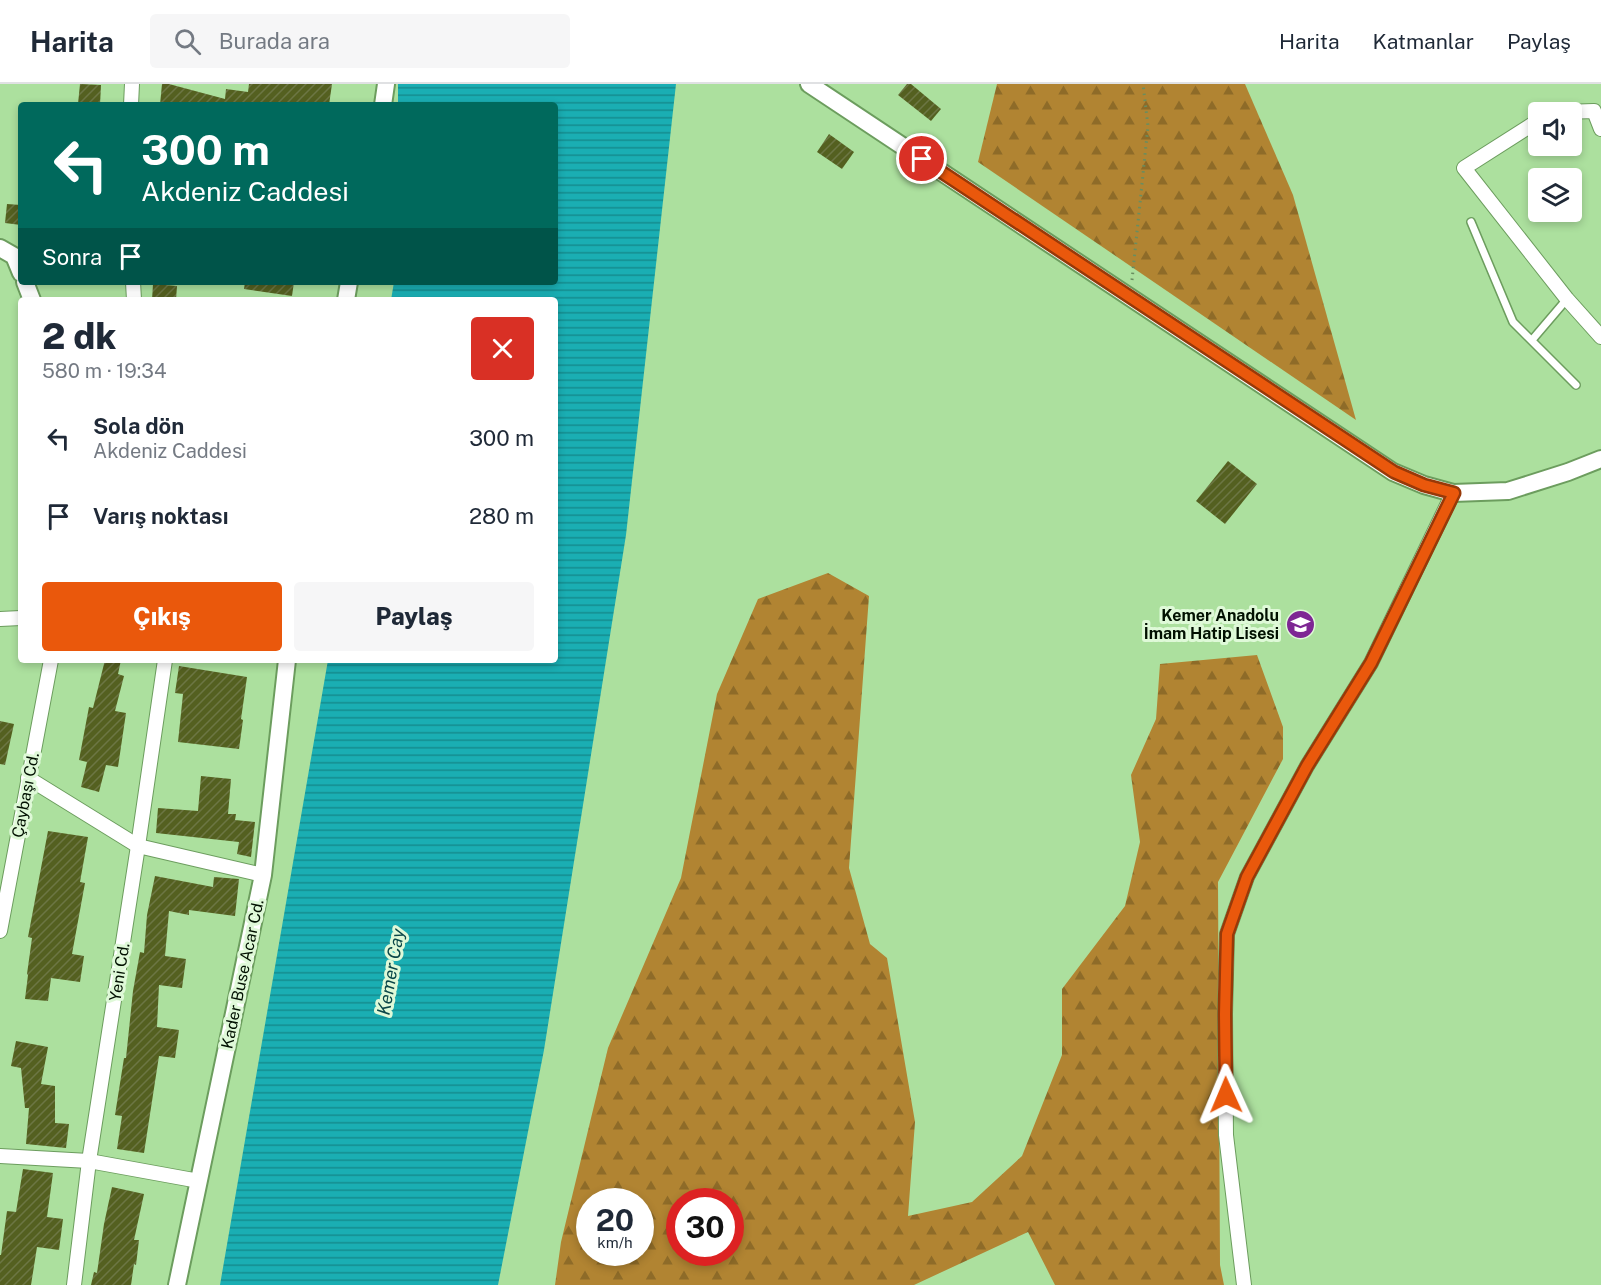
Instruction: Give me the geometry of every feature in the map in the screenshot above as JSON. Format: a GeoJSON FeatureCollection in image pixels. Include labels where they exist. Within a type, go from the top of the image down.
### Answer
{"type":"FeatureCollection","features":[{"type":"Feature","properties":{"kind":"street"},"geometry":{"type":"LineString","coordinates":[[131,102],[132,84]]}},
{"type":"Feature","properties":{"kind":"street"},"geometry":{"type":"LineString","coordinates":[[383,102],[386,84]]}},
{"type":"Feature","properties":{"kind":"street"},"geometry":{"type":"LineString","coordinates":[[809,84],[1394,472],[1424,485],[1454,493],[1508,491],[1601,459]]}},
{"type":"Feature","properties":{"kind":"street"},"geometry":{"type":"LineString","coordinates":[[1582,111],[1594,111],[1601,129]]}},
{"type":"Feature","properties":{"kind":"street"},"geometry":{"type":"LineString","coordinates":[[1528,127],[1464,168],[1567,299],[1601,337]]}},
{"type":"Feature","properties":{"kind":"street"},"geometry":{"type":"LineString","coordinates":[[0,248],[14,256],[18,266]]}},
{"type":"Feature","properties":{"kind":"street"},"geometry":{"type":"LineString","coordinates":[[1244,1285],[1226,1135],[1227,934],[1247,877],[1307,766],[1371,663],[1454,493]]}},
{"type":"Feature","properties":{"kind":"street"},"geometry":{"type":"LineString","coordinates":[[0,619],[18,618]]}},
{"type":"Feature","properties":{"kind":"street","name":"Çaybaşı Cd."},"geometry":{"type":"LineString","coordinates":[[0,931],[2,910],[50,663]]}},
{"type":"Feature","properties":{"kind":"street","name":"Yeni Cd."},"geometry":{"type":"LineString","coordinates":[[74,1285],[89,1161],[165,663]]}},
{"type":"Feature","properties":{"kind":"street","name":"Kader Buse Acar Cd."},"geometry":{"type":"LineString","coordinates":[[177,1285],[263,875],[287,663]]}},
{"type":"Feature","properties":{"kind":"street"},"geometry":{"type":"LineString","coordinates":[[28,778],[138,846],[263,875]]}},
{"type":"Feature","properties":{"kind":"street"},"geometry":{"type":"LineString","coordinates":[[0,1156],[89,1161],[199,1181]]}},
{"type":"Feature","properties":{"kind":"lane"},"geometry":{"type":"LineString","coordinates":[[1471,222],[1508,312],[1519,329],[1576,385]]}},
{"type":"Feature","properties":{"kind":"lane"},"geometry":{"type":"LineString","coordinates":[[1532,340],[1567,299]]}},
{"type":"Feature","properties":{"kind":"path"},"geometry":{"type":"LineString","coordinates":[[1130,297],[1148,126],[1143,84]]}},
{"type":"Feature","properties":{"kind":"green space"},"geometry":{"type":"Polygon","coordinates":[[[997,84],[1245,84],[1293,195],[1356,420],[978,162],[997,84]]]}},
{"type":"Feature","properties":{"kind":"green space"},"geometry":{"type":"Polygon","coordinates":[[[828,573],[869,596],[849,868],[870,944],[887,958],[915,1122],[908,1216],[972,1202],[1022,1156],[1062,1055],[1062,989],[1125,906],[1140,842],[1131,775],[1156,719],[1160,664],[1257,655],[1283,727],[1283,759],[1218,882],[1220,1265],[1224,1285],[1055,1285],[1028,1232],[914,1285],[555,1285],[561,1242],[608,1048],[681,878],[717,694],[758,599],[828,573]]]}},
{"type":"Feature","properties":{"kind":"water","name":"Kemer Cay"},"geometry":{"type":"Polygon","coordinates":[[[398,84],[676,84],[626,535],[544,1050],[498,1285],[220,1285],[327,663],[558,663],[558,297],[392,297],[394,285],[558,285],[558,102],[398,102],[398,84]]]}},
{"type":"Feature","properties":{"kind":"building"},"geometry":{"type":"Polygon","coordinates":[[[80,84],[101,85],[100,102],[78,102],[80,84]]]}},
{"type":"Feature","properties":{"kind":"building"},"geometry":{"type":"Polygon","coordinates":[[[162,84],[225,99],[226,89],[248,92],[249,84],[332,84],[329,102],[160,102],[162,84]]]}},
{"type":"Feature","properties":{"kind":"building"},"geometry":{"type":"Polygon","coordinates":[[[907,84],[911,84],[941,109],[931,121],[898,95],[907,84]]]}},
{"type":"Feature","properties":{"kind":"building"},"geometry":{"type":"Polygon","coordinates":[[[829,134],[854,152],[842,169],[817,152],[829,134]]]}},
{"type":"Feature","properties":{"kind":"building"},"geometry":{"type":"Polygon","coordinates":[[[7,204],[18,205],[18,225],[5,223],[7,204]]]}},
{"type":"Feature","properties":{"kind":"building"},"geometry":{"type":"Polygon","coordinates":[[[153,285],[177,286],[176,297],[152,297],[153,285]]]}},
{"type":"Feature","properties":{"kind":"building"},"geometry":{"type":"Polygon","coordinates":[[[245,285],[294,285],[292,296],[244,289],[245,285]]]}},
{"type":"Feature","properties":{"kind":"building"},"geometry":{"type":"Polygon","coordinates":[[[1228,461],[1257,484],[1225,524],[1196,501],[1228,461]]]}},
{"type":"Feature","properties":{"kind":"building"},"geometry":{"type":"Polygon","coordinates":[[[104,663],[120,663],[118,674],[124,676],[115,711],[126,713],[118,767],[106,765],[99,792],[81,787],[87,762],[79,760],[89,707],[93,708],[104,663]]]}},
{"type":"Feature","properties":{"kind":"building"},"geometry":{"type":"Polygon","coordinates":[[[179,666],[247,677],[239,749],[178,742],[183,694],[175,693],[179,666]]]}},
{"type":"Feature","properties":{"kind":"building"},"geometry":{"type":"Polygon","coordinates":[[[0,721],[14,724],[5,765],[0,764],[0,721]]]}},
{"type":"Feature","properties":{"kind":"building"},"geometry":{"type":"Polygon","coordinates":[[[201,776],[231,779],[228,814],[236,814],[235,820],[255,822],[251,857],[237,854],[239,842],[156,833],[158,808],[198,811],[201,776]]]}},
{"type":"Feature","properties":{"kind":"building"},"geometry":{"type":"Polygon","coordinates":[[[48,831],[88,837],[80,882],[85,883],[72,954],[84,956],[80,982],[51,978],[48,1001],[25,999],[32,938],[28,937],[48,831]]]}},
{"type":"Feature","properties":{"kind":"building"},"geometry":{"type":"Polygon","coordinates":[[[155,876],[213,887],[214,877],[239,879],[235,916],[189,910],[189,915],[169,911],[165,956],[186,959],[182,988],[159,985],[157,1027],[179,1030],[175,1058],[159,1056],[144,1153],[117,1149],[122,1116],[115,1115],[124,1058],[126,1058],[133,991],[140,952],[144,953],[147,915],[155,876]]]}},
{"type":"Feature","properties":{"kind":"building"},"geometry":{"type":"Polygon","coordinates":[[[16,1041],[48,1047],[41,1084],[55,1086],[55,1123],[69,1124],[66,1148],[26,1144],[29,1108],[25,1108],[21,1068],[11,1066],[16,1041]]]}},
{"type":"Feature","properties":{"kind":"building"},"geometry":{"type":"Polygon","coordinates":[[[23,1169],[53,1173],[47,1217],[63,1219],[59,1250],[37,1247],[31,1285],[0,1285],[0,1255],[7,1211],[16,1212],[23,1169]]]}},
{"type":"Feature","properties":{"kind":"building"},"geometry":{"type":"Polygon","coordinates":[[[112,1187],[144,1194],[134,1240],[139,1240],[136,1265],[134,1264],[131,1285],[91,1285],[94,1272],[97,1273],[112,1187]]]}},
{"type":"Feature","properties":{"kind":"place","name":"Kemer Anadolu İmam Hatip Lisesi"},"geometry":{"type":"Point","coordinates":[1300,624]}},
{"type":"Feature","properties":{"kind":"route"},"geometry":{"type":"LineString","coordinates":[[922,159],[1394,472],[1424,485],[1454,493],[1371,663],[1307,766],[1247,877],[1227,934],[1226,1095]]}}]}
